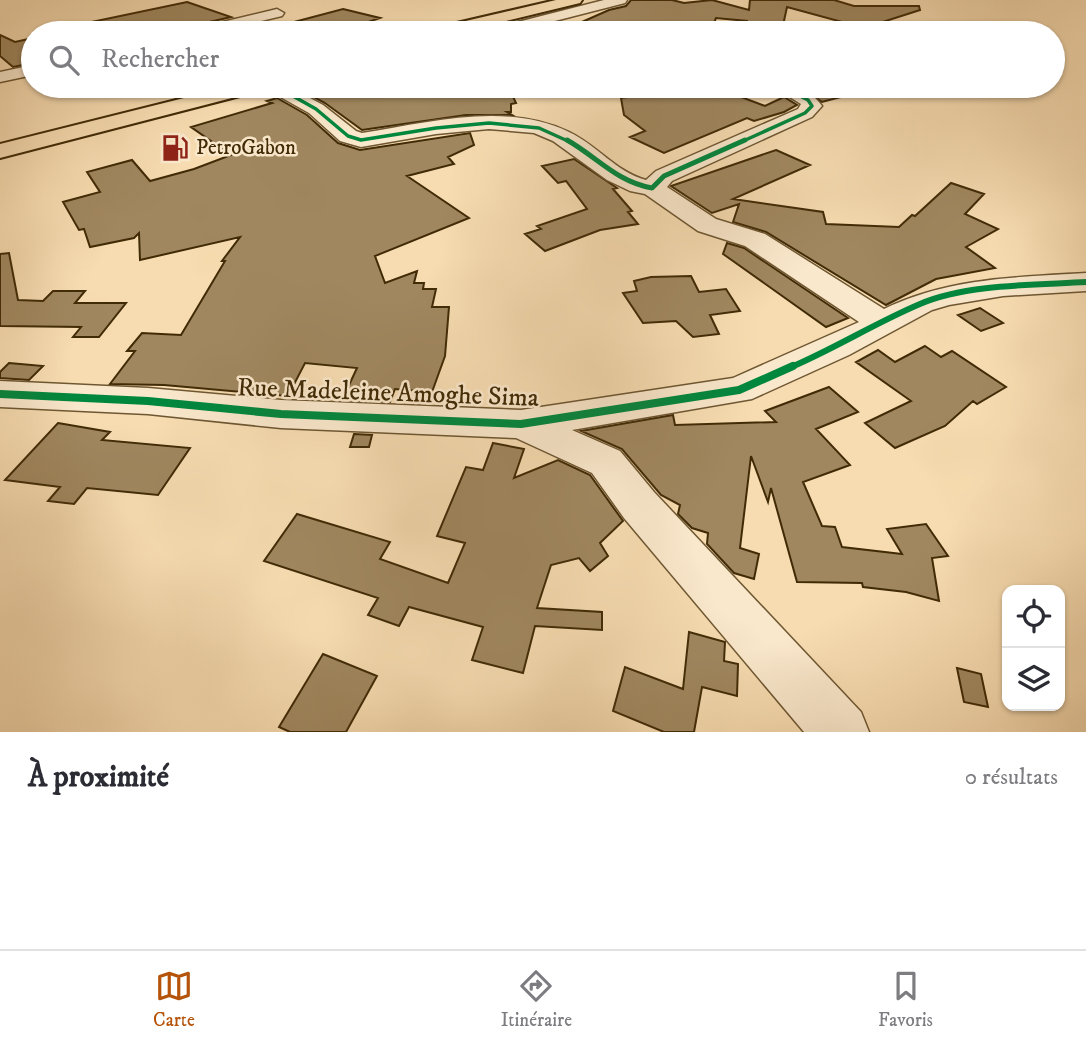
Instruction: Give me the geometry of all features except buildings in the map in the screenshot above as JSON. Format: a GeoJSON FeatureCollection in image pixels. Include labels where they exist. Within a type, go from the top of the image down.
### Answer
{"type":"FeatureCollection","features":[{"type":"Feature","properties":{"kind":"highway"},"geometry":{"type":"LineString","coordinates":[[487,21],[575,0]]}},
{"type":"Feature","properties":{"kind":"highway"},"geometry":{"type":"LineString","coordinates":[[515,21],[601,0]]}},
{"type":"Feature","properties":{"kind":"highway"},"geometry":{"type":"LineString","coordinates":[[0,141],[175,98]]}},
{"type":"Feature","properties":{"kind":"highway"},"geometry":{"type":"LineString","coordinates":[[0,151],[209,98]]}},
{"type":"Feature","properties":{"kind":"street"},"geometry":{"type":"LineString","coordinates":[[528,11],[563,0]]}},
{"type":"Feature","properties":{"kind":"street"},"geometry":{"type":"LineString","coordinates":[[538,21],[620,0]]}},
{"type":"Feature","properties":{"kind":"street"},"geometry":{"type":"LineString","coordinates":[[244,21],[277,13]]}},
{"type":"Feature","properties":{"kind":"street"},"geometry":{"type":"LineString","coordinates":[[0,77],[21,73]]}},
{"type":"Feature","properties":{"kind":"street"},"geometry":{"type":"LineString","coordinates":[[296,98],[316,109],[348,136],[361,140],[502,122],[529,125],[561,136],[632,186],[652,188],[707,225],[755,240],[882,322]]}},
{"type":"Feature","properties":{"kind":"street"},"geometry":{"type":"LineString","coordinates":[[652,188],[664,176],[805,113],[812,106],[804,98]]}},
{"type":"Feature","properties":{"kind":"street","name":"Rue Madeleine Amoghe Sima"},"geometry":{"type":"LineString","coordinates":[[0,394],[148,401],[281,414],[521,424],[739,390],[837,347],[921,303],[974,290],[1086,282]]}},
{"type":"Feature","properties":{"kind":"street"},"geometry":{"type":"LineString","coordinates":[[521,424],[606,462],[639,505],[841,732]]}},
{"type":"Feature","properties":{"kind":"cycle path"},"geometry":{"type":"LineString","coordinates":[[296,98],[316,109],[348,136],[361,140],[462,124],[515,124],[539,128],[561,136],[615,175],[639,186],[652,188],[664,176],[805,113],[812,106],[804,98]]}},
{"type":"Feature","properties":{"kind":"cycle path"},"geometry":{"type":"LineString","coordinates":[[0,394],[148,401],[281,414],[521,424],[739,390],[837,347],[921,303],[945,296],[1003,287],[1086,282]]}},
{"type":"Feature","properties":{"kind":"place","name":"PetroGabon"},"geometry":{"type":"Point","coordinates":[175,148]}}]}
